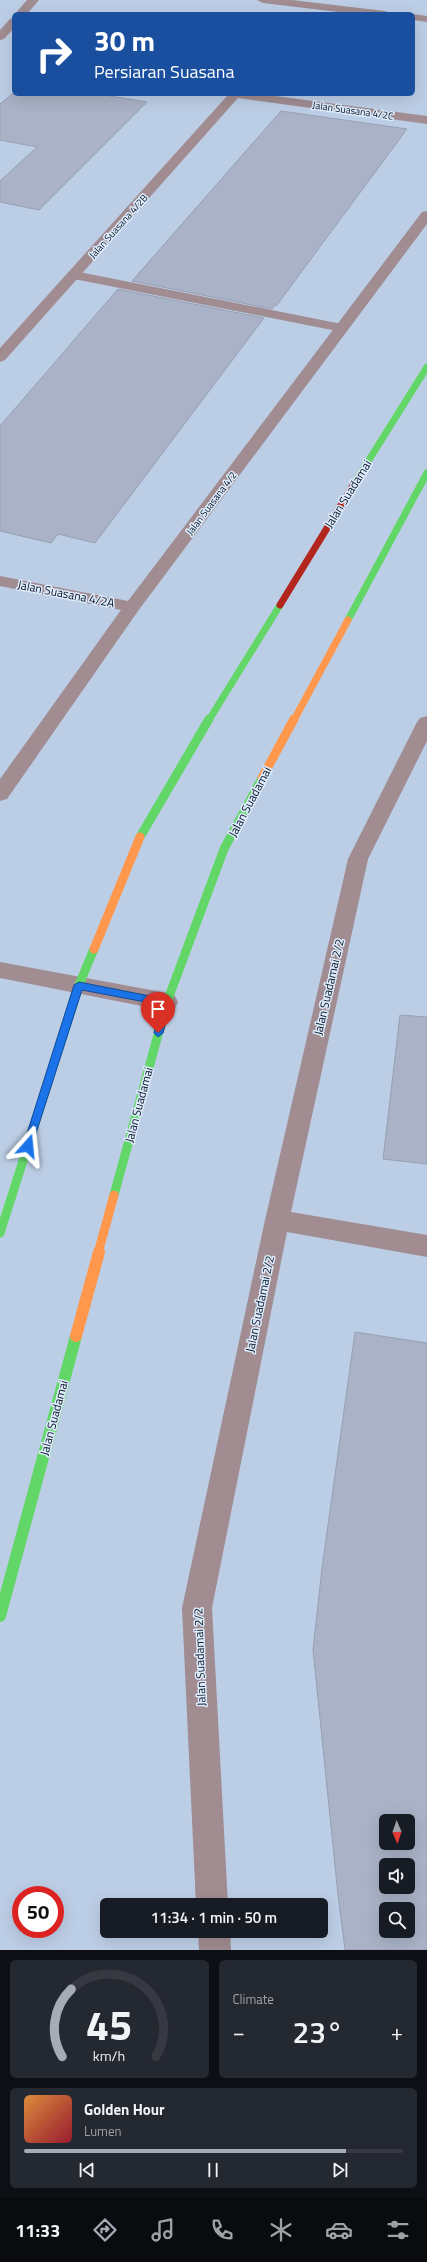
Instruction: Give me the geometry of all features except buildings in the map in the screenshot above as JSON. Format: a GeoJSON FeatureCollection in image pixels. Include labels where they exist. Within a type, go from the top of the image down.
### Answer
{"type":"FeatureCollection","features":[{"type":"Feature","properties":{"kind":"main road","name":"Jalan Suadamai"},"geometry":{"type":"LineString","coordinates":[[0,1233],[79,985],[142,832],[184,760],[427,367]]}},
{"type":"Feature","properties":{"kind":"main road","name":"Jalan Suadamai"},"geometry":{"type":"LineString","coordinates":[[0,1616],[166,1002],[224,849],[427,473]]}},
{"type":"Feature","properties":{"kind":"street"},"geometry":{"type":"LineString","coordinates":[[22,12],[33,0]]}},
{"type":"Feature","properties":{"kind":"street"},"geometry":{"type":"LineString","coordinates":[[263,0],[368,12]]}},
{"type":"Feature","properties":{"kind":"street"},"geometry":{"type":"LineString","coordinates":[[415,17],[427,19]]}},
{"type":"Feature","properties":{"kind":"street"},"geometry":{"type":"LineString","coordinates":[[0,37],[12,23]]}},
{"type":"Feature","properties":{"kind":"street","name":"Jalan Suasana 4/2B"},"geometry":{"type":"LineString","coordinates":[[0,358],[233,96]]}},
{"type":"Feature","properties":{"kind":"street","name":"Jalan Suasana 4/2C"},"geometry":{"type":"LineString","coordinates":[[250,96],[427,120]]}},
{"type":"Feature","properties":{"kind":"street","name":"Jalan Suasana 4/2"},"geometry":{"type":"LineString","coordinates":[[0,794],[132,607],[427,215]]}},
{"type":"Feature","properties":{"kind":"street"},"geometry":{"type":"LineString","coordinates":[[74,275],[342,328]]}},
{"type":"Feature","properties":{"kind":"street","name":"Jalan Suasana 4/2A"},"geometry":{"type":"LineString","coordinates":[[0,581],[132,607]]}},
{"type":"Feature","properties":{"kind":"street","name":"Jalan Suadamai 2/2"},"geometry":{"type":"LineString","coordinates":[[212,1898],[197,1608],[277,1220],[358,859],[427,722]]}},
{"type":"Feature","properties":{"kind":"street"},"geometry":{"type":"LineString","coordinates":[[0,970],[166,1002]]}},
{"type":"Feature","properties":{"kind":"street"},"geometry":{"type":"LineString","coordinates":[[277,1220],[427,1246]]}},
{"type":"Feature","properties":{"kind":"street"},"geometry":{"type":"LineString","coordinates":[[214,1938],[215,1950]]}},
{"type":"Feature","properties":{"kind":"traffic: fast"},"geometry":{"type":"LineString","coordinates":[[354,484],[427,367]]}},
{"type":"Feature","properties":{"kind":"traffic: fast"},"geometry":{"type":"LineString","coordinates":[[348,620],[427,473]]}},
{"type":"Feature","properties":{"kind":"traffic: fast"},"geometry":{"type":"LineString","coordinates":[[140,837],[184,760],[280,605]]}},
{"type":"Feature","properties":{"kind":"traffic: fast"},"geometry":{"type":"LineString","coordinates":[[114,1195],[167,1002],[224,849],[262,778]]}},
{"type":"Feature","properties":{"kind":"traffic: fast"},"geometry":{"type":"LineString","coordinates":[[0,1233],[79,985],[94,949]]}},
{"type":"Feature","properties":{"kind":"traffic: fast"},"geometry":{"type":"LineString","coordinates":[[0,1616],[76,1336]]}},
{"type":"Feature","properties":{"kind":"traffic: slow"},"geometry":{"type":"LineString","coordinates":[[262,778],[348,620]]}},
{"type":"Feature","properties":{"kind":"traffic: slow"},"geometry":{"type":"LineString","coordinates":[[94,949],[140,837]]}},
{"type":"Feature","properties":{"kind":"traffic: slow"},"geometry":{"type":"LineString","coordinates":[[76,1336],[114,1195]]}},
{"type":"Feature","properties":{"kind":"traffic: jam"},"geometry":{"type":"LineString","coordinates":[[280,605],[354,484]]}},
{"type":"Feature","properties":{"kind":"route"},"geometry":{"type":"LineString","coordinates":[[28,1146],[79,985],[166,1002],[158,1033]]}}]}
